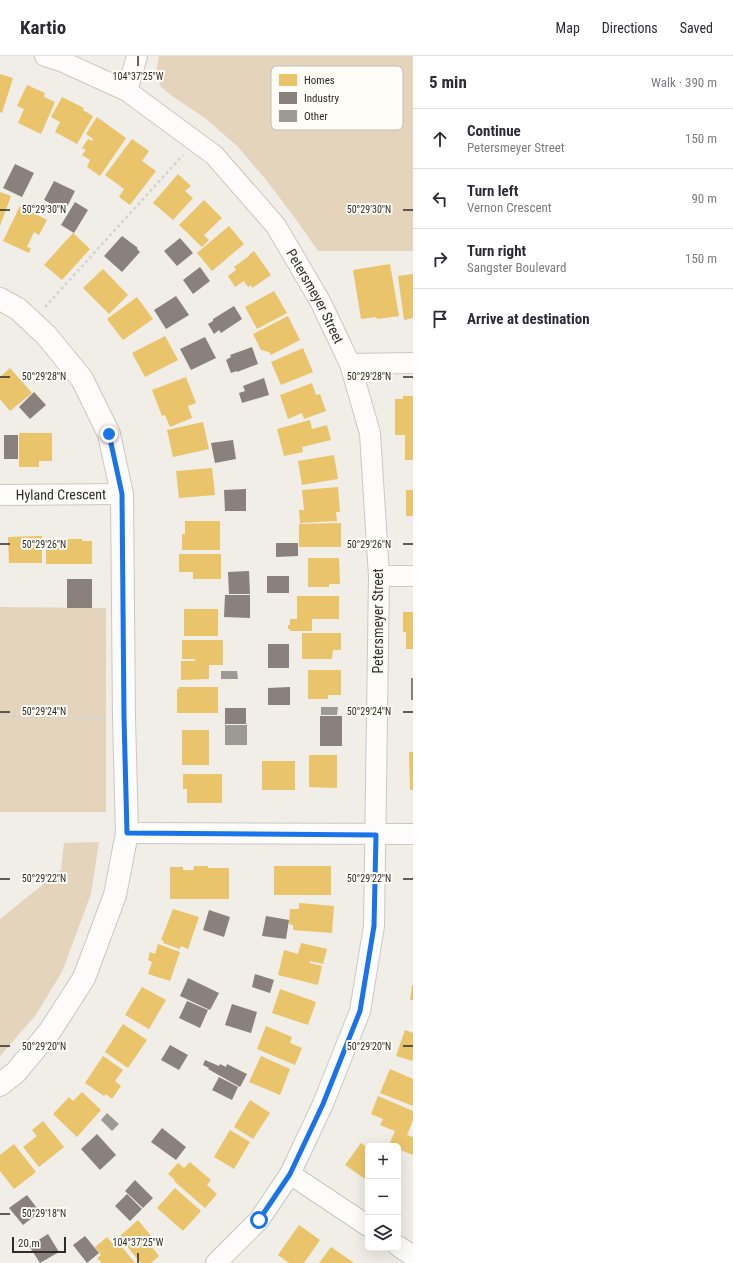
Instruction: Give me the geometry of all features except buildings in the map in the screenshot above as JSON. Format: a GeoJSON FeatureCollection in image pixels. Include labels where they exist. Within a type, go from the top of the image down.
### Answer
{"type":"FeatureCollection","features":[{"type":"Feature","properties":{"kind":"street","name":"Petersmeyer Street"},"geometry":{"type":"LineString","coordinates":[[44,56],[61,61],[127,91],[196,141],[214,155],[276,226],[321,302],[350,364],[370,433],[379,576],[376,835],[374,926],[360,1011],[323,1104],[290,1174],[259,1220],[216,1263]]}},
{"type":"Feature","properties":{"kind":"street"},"geometry":{"type":"LineString","coordinates":[[127,91],[137,56]]}},
{"type":"Feature","properties":{"kind":"street"},"geometry":{"type":"LineString","coordinates":[[0,299],[18,309],[46,335],[82,379],[109,434],[122,494],[124,718],[127,833],[115,895],[84,978],[50,1031],[16,1072],[0,1085]]}},
{"type":"Feature","properties":{"kind":"street"},"geometry":{"type":"LineString","coordinates":[[350,364],[413,363]]}},
{"type":"Feature","properties":{"kind":"street","name":"Hyland Crescent"},"geometry":{"type":"LineString","coordinates":[[0,495],[122,494]]}},
{"type":"Feature","properties":{"kind":"street"},"geometry":{"type":"LineString","coordinates":[[379,576],[413,576]]}},
{"type":"Feature","properties":{"kind":"street"},"geometry":{"type":"LineString","coordinates":[[127,833],[413,834]]}},
{"type":"Feature","properties":{"kind":"street"},"geometry":{"type":"LineString","coordinates":[[290,1174],[365,1224]]}},
{"type":"Feature","properties":{"kind":"street"},"geometry":{"type":"LineString","coordinates":[[401,1248],[413,1256]]}},
{"type":"Feature","properties":{"kind":"path"},"geometry":{"type":"LineString","coordinates":[[32,322],[196,141]]}},
{"type":"Feature","properties":{"kind":"path"},"geometry":{"type":"LineString","coordinates":[[0,716],[124,718]]}},
{"type":"Feature","properties":{"kind":"shaded area"},"geometry":{"type":"Polygon","coordinates":[[[159,56],[413,56],[413,251],[318,251],[267,181],[238,147],[205,118],[161,87],[156,74],[159,56]]]}},
{"type":"Feature","properties":{"kind":"shaded area"},"geometry":{"type":"Polygon","coordinates":[[[0,607],[106,608],[106,812],[0,812],[0,607]]]}},
{"type":"Feature","properties":{"kind":"shaded area"},"geometry":{"type":"Polygon","coordinates":[[[99,842],[91,894],[62,972],[35,1016],[0,1056],[0,919],[61,870],[64,843],[99,842]]]}},
{"type":"Feature","properties":{"kind":"route"},"geometry":{"type":"LineString","coordinates":[[109,434],[122,494],[124,718],[127,833],[376,835],[374,926],[360,1011],[323,1104],[290,1174],[259,1220]]}}]}
